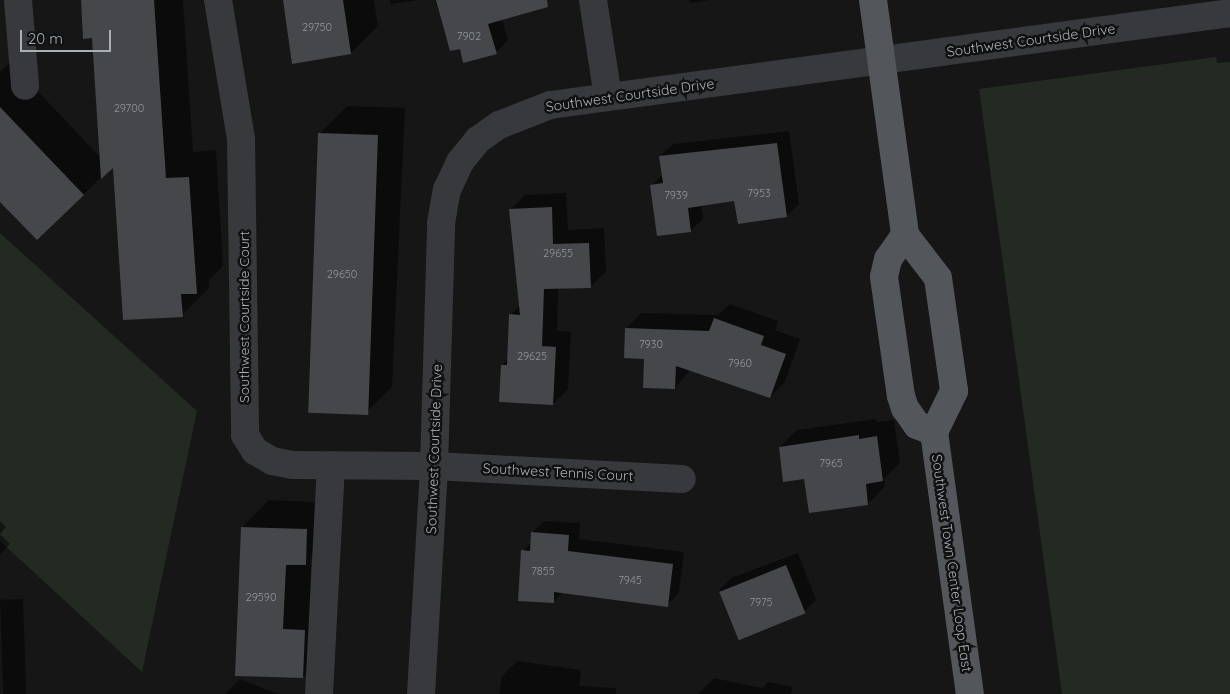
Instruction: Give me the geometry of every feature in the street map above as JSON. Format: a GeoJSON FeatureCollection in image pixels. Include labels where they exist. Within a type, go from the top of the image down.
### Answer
{"type":"FeatureCollection","features":[{"type":"Feature","properties":{"kind":"main road"},"geometry":{"type":"LineString","coordinates":[[873,0],[905,236],[938,278],[954,391],[934,432],[917,425],[905,408],[894,348],[884,277],[888,259],[905,236]]}},
{"type":"Feature","properties":{"kind":"main road","name":"Southwest Town Center Loop East"},"geometry":{"type":"LineString","coordinates":[[934,432],[970,694]]}},
{"type":"Feature","properties":{"kind":"street"},"geometry":{"type":"LineString","coordinates":[[18,0],[25,86]]}},
{"type":"Feature","properties":{"kind":"street","name":"Southwest Courtside Court"},"geometry":{"type":"LineString","coordinates":[[218,0],[242,165],[244,435],[255,451],[272,461],[331,465],[434,466]]}},
{"type":"Feature","properties":{"kind":"street"},"geometry":{"type":"LineString","coordinates":[[593,0],[608,97]]}},
{"type":"Feature","properties":{"kind":"street","name":"Southwest Courtside Drive"},"geometry":{"type":"LineString","coordinates":[[421,694],[434,466],[441,223],[450,183],[460,162],[478,140],[498,125],[550,105],[1230,13]]}},
{"type":"Feature","properties":{"kind":"street"},"geometry":{"type":"LineString","coordinates":[[319,694],[331,465]]}},
{"type":"Feature","properties":{"kind":"street","name":"Southwest Tennis Court"},"geometry":{"type":"LineString","coordinates":[[434,466],[682,479]]}},
{"type":"Feature","properties":{"kind":"shaded area"},"geometry":{"type":"Polygon","coordinates":[[[1216,57],[1217,63],[1230,62],[1230,694],[1062,694],[979,89],[1216,57]]]}},
{"type":"Feature","properties":{"kind":"shaded area"},"geometry":{"type":"Polygon","coordinates":[[[0,233],[197,411],[142,672],[0,541],[0,233]]]}},
{"type":"Feature","properties":{"kind":"building"},"geometry":{"type":"Polygon","coordinates":[[[81,0],[154,0],[166,178],[189,177],[197,294],[181,294],[183,317],[123,320],[113,168],[101,179],[92,38],[83,39],[81,0]]]}},
{"type":"Feature","properties":{"kind":"building"},"geometry":{"type":"Polygon","coordinates":[[[283,0],[343,0],[351,54],[292,64],[283,0]]]}},
{"type":"Feature","properties":{"kind":"building"},"geometry":{"type":"Polygon","coordinates":[[[436,0],[547,0],[548,7],[488,24],[497,54],[463,63],[460,49],[450,51],[436,0]]]}},
{"type":"Feature","properties":{"kind":"building"},"geometry":{"type":"Polygon","coordinates":[[[0,107],[84,195],[37,240],[0,202],[0,107]]]}},
{"type":"Feature","properties":{"kind":"building"},"geometry":{"type":"Polygon","coordinates":[[[318,133],[378,135],[368,415],[308,413],[318,133]]]}},
{"type":"Feature","properties":{"kind":"building"},"geometry":{"type":"Polygon","coordinates":[[[777,143],[787,217],[738,224],[734,201],[688,208],[691,232],[657,236],[650,185],[663,183],[659,156],[777,143]]]}},
{"type":"Feature","properties":{"kind":"building"},"geometry":{"type":"Polygon","coordinates":[[[552,207],[553,244],[589,243],[591,288],[544,289],[542,346],[556,347],[553,405],[499,402],[501,365],[507,365],[509,314],[520,315],[509,209],[552,207]]]}},
{"type":"Feature","properties":{"kind":"building"},"geometry":{"type":"Polygon","coordinates":[[[714,318],[764,336],[761,345],[786,354],[770,398],[676,366],[675,389],[643,388],[644,359],[624,358],[625,328],[709,331],[714,318]]]}},
{"type":"Feature","properties":{"kind":"building"},"geometry":{"type":"Polygon","coordinates":[[[859,435],[859,439],[877,436],[883,481],[866,484],[868,505],[809,513],[804,479],[783,482],[779,447],[859,435]]]}},
{"type":"Feature","properties":{"kind":"building"},"geometry":{"type":"Polygon","coordinates":[[[241,527],[307,529],[306,565],[286,565],[283,629],[305,630],[303,678],[235,676],[241,527]]]}},
{"type":"Feature","properties":{"kind":"building"},"geometry":{"type":"Polygon","coordinates":[[[531,532],[569,535],[568,551],[673,564],[668,607],[554,592],[554,603],[518,601],[521,550],[530,551],[531,532]]]}},
{"type":"Feature","properties":{"kind":"building"},"geometry":{"type":"Polygon","coordinates":[[[786,565],[805,613],[739,640],[719,592],[786,565]]]}}]}
